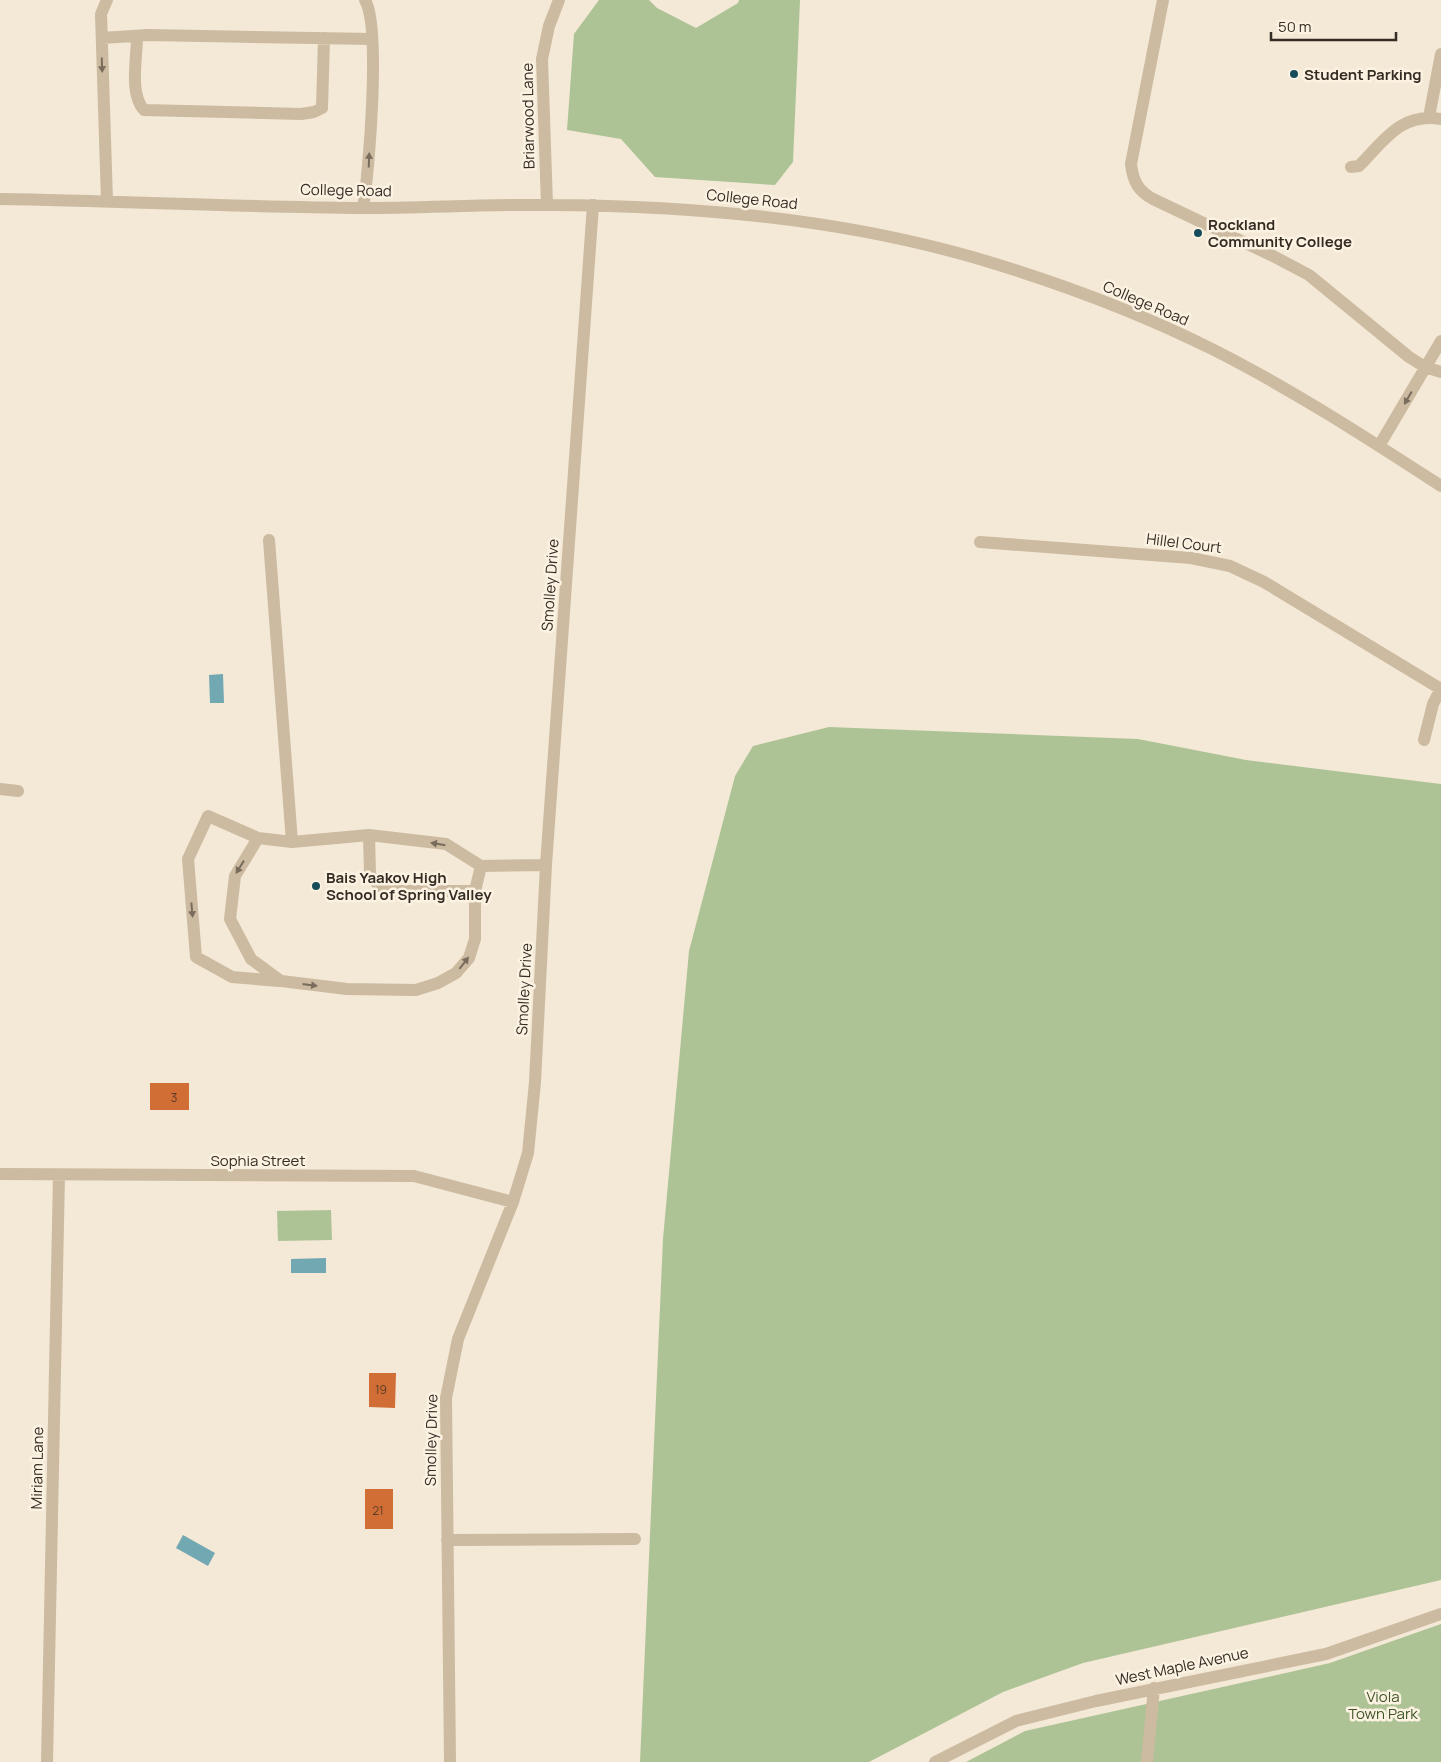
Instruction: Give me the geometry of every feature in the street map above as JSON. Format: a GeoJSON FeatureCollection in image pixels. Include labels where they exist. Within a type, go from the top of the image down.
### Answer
{"type":"FeatureCollection","features":[{"type":"Feature","properties":{"kind":"street"},"geometry":{"type":"LineString","coordinates":[[364,208],[369,175],[372,39],[370,13],[365,0]]}},
{"type":"Feature","properties":{"kind":"street","name":"Briarwood Lane"},"geometry":{"type":"LineString","coordinates":[[547,204],[542,59],[549,26],[560,0]]}},
{"type":"Feature","properties":{"kind":"street"},"geometry":{"type":"LineString","coordinates":[[1163,0],[1131,164],[1132,176],[1137,186],[1153,199],[1309,275],[1408,356],[1425,367],[1441,372]]}},
{"type":"Feature","properties":{"kind":"street"},"geometry":{"type":"LineString","coordinates":[[104,1],[101,14],[107,201]]}},
{"type":"Feature","properties":{"kind":"street"},"geometry":{"type":"LineString","coordinates":[[102,38],[148,35],[372,39]]}},
{"type":"Feature","properties":{"kind":"street"},"geometry":{"type":"LineString","coordinates":[[137,37],[136,89],[138,104],[144,110],[301,114],[314,112],[322,108],[324,38]]}},
{"type":"Feature","properties":{"kind":"street"},"geometry":{"type":"LineString","coordinates":[[1351,167],[1359,166],[1402,123],[1415,118],[1435,118],[1441,54]]}},
{"type":"Feature","properties":{"kind":"street","name":"College Road"},"geometry":{"type":"LineString","coordinates":[[0,199],[364,208],[547,204],[593,205],[681,209],[786,218],[882,235],[974,258],[1081,293],[1180,334],[1252,370],[1379,446],[1441,486]]}},
{"type":"Feature","properties":{"kind":"street","name":"Smolley Drive"},"geometry":{"type":"LineString","coordinates":[[450,1762],[446,1398],[458,1339],[513,1202],[528,1153],[535,1082],[546,865],[593,205]]}},
{"type":"Feature","properties":{"kind":"street"},"geometry":{"type":"LineString","coordinates":[[1379,446],[1441,341]]}},
{"type":"Feature","properties":{"kind":"street"},"geometry":{"type":"LineString","coordinates":[[269,540],[292,842]]}},
{"type":"Feature","properties":{"kind":"street","name":"Hillel Court"},"geometry":{"type":"LineString","coordinates":[[980,542],[1191,558],[1230,566],[1264,582],[1441,688]]}},
{"type":"Feature","properties":{"kind":"street"},"geometry":{"type":"LineString","coordinates":[[1424,740],[1433,704],[1441,688]]}},
{"type":"Feature","properties":{"kind":"street"},"geometry":{"type":"LineString","coordinates":[[0,788],[18,791]]}},
{"type":"Feature","properties":{"kind":"street"},"geometry":{"type":"LineString","coordinates":[[481,866],[475,891],[475,939],[469,958],[456,974],[438,983],[416,990],[357,989],[232,977],[196,958],[188,859],[208,816],[258,838],[292,842],[369,835],[446,844],[481,866],[546,865]]}},
{"type":"Feature","properties":{"kind":"street"},"geometry":{"type":"LineString","coordinates":[[369,835],[370,874],[378,885],[391,891],[475,891]]}},
{"type":"Feature","properties":{"kind":"street"},"geometry":{"type":"LineString","coordinates":[[258,838],[235,876],[230,919],[251,959],[281,981]]}},
{"type":"Feature","properties":{"kind":"street","name":"Sophia Street"},"geometry":{"type":"LineString","coordinates":[[0,1174],[414,1176],[513,1202]]}},
{"type":"Feature","properties":{"kind":"street","name":"Miriam Lane"},"geometry":{"type":"LineString","coordinates":[[47,1762],[59,1175]]}},
{"type":"Feature","properties":{"kind":"street"},"geometry":{"type":"LineString","coordinates":[[447,1540],[635,1539]]}},
{"type":"Feature","properties":{"kind":"street","name":"West Maple Avenue"},"geometry":{"type":"LineString","coordinates":[[935,1762],[1016,1721],[1154,1688],[1326,1654],[1441,1614]]}},
{"type":"Feature","properties":{"kind":"street"},"geometry":{"type":"LineString","coordinates":[[1147,1762],[1154,1688]]}},
{"type":"Feature","properties":{"kind":"green space"},"geometry":{"type":"Polygon","coordinates":[[[599,0],[649,0],[657,8],[696,28],[738,3],[739,0],[800,0],[793,162],[775,185],[655,177],[621,139],[567,130],[574,34],[599,0]]]}},
{"type":"Feature","properties":{"kind":"green space"},"geometry":{"type":"Polygon","coordinates":[[[829,727],[1138,739],[1246,760],[1441,784],[1441,1580],[1083,1663],[1003,1692],[869,1762],[640,1762],[663,1239],[689,951],[735,776],[753,746],[829,727]]]}},
{"type":"Feature","properties":{"kind":"green space"},"geometry":{"type":"Polygon","coordinates":[[[331,1210],[332,1240],[278,1241],[277,1211],[331,1210]]]}},
{"type":"Feature","properties":{"kind":"green space","name":"Viola Town Park"},"geometry":{"type":"Polygon","coordinates":[[[1441,1624],[1441,1762],[966,1762],[1025,1731],[1330,1663],[1441,1624]]]}},
{"type":"Feature","properties":{"kind":"water"},"geometry":{"type":"Polygon","coordinates":[[[223,674],[224,703],[210,703],[209,675],[223,674]]]}},
{"type":"Feature","properties":{"kind":"water"},"geometry":{"type":"Polygon","coordinates":[[[326,1258],[326,1273],[291,1273],[291,1259],[326,1258]]]}},
{"type":"Feature","properties":{"kind":"water"},"geometry":{"type":"Polygon","coordinates":[[[183,1535],[215,1553],[208,1566],[176,1548],[183,1535]]]}},
{"type":"Feature","properties":{"kind":"building"},"geometry":{"type":"Polygon","coordinates":[[[150,1083],[189,1083],[189,1110],[150,1110],[150,1083]]]}},
{"type":"Feature","properties":{"kind":"building"},"geometry":{"type":"Polygon","coordinates":[[[369,1373],[396,1373],[395,1408],[369,1407],[369,1373]]]}},
{"type":"Feature","properties":{"kind":"building"},"geometry":{"type":"Polygon","coordinates":[[[365,1489],[393,1489],[393,1529],[365,1529],[365,1489]]]}},
{"type":"Feature","properties":{"kind":"place","name":"Student Parking"},"geometry":{"type":"Point","coordinates":[1294,74]}},
{"type":"Feature","properties":{"kind":"place","name":"Rockland Community College"},"geometry":{"type":"Point","coordinates":[1198,233]}},
{"type":"Feature","properties":{"kind":"place","name":"Bais Yaakov High School of Spring Valley"},"geometry":{"type":"Point","coordinates":[316,886]}}]}
